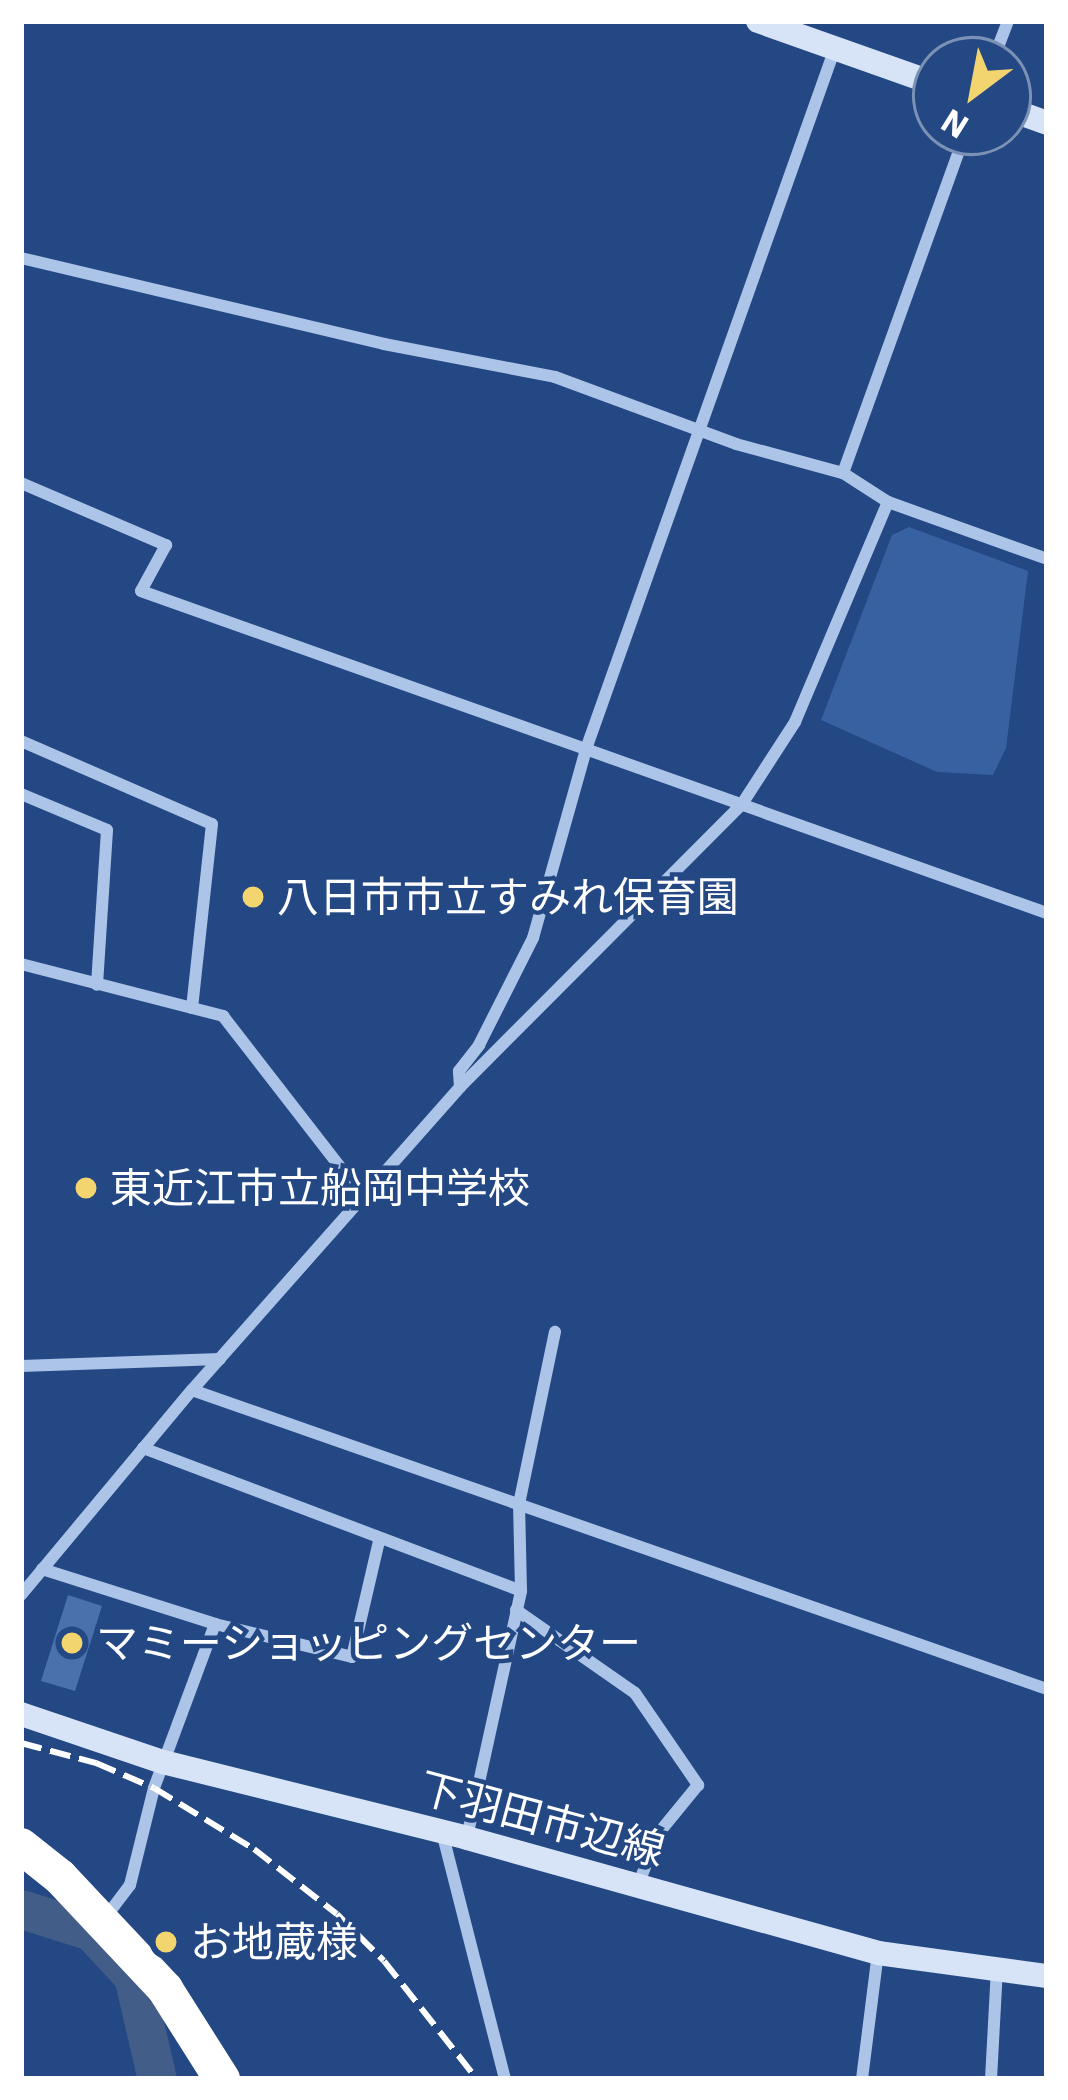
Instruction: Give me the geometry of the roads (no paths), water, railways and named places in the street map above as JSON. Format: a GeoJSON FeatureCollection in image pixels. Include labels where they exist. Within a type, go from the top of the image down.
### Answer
{"type":"FeatureCollection","features":[{"type":"Feature","properties":{"kind":"highway"},"geometry":{"type":"LineString","coordinates":[[21,1846],[104,1920],[165,1989],[222,2079]]}},
{"type":"Feature","properties":{"kind":"main road"},"geometry":{"type":"LineString","coordinates":[[758,21],[912,75]]}},
{"type":"Feature","properties":{"kind":"main road","name":"下羽田市辺線"},"geometry":{"type":"LineString","coordinates":[[21,1714],[163,1762],[454,1835],[878,1954],[1047,1976]]}},
{"type":"Feature","properties":{"kind":"street"},"geometry":{"type":"LineString","coordinates":[[460,1087],[459,1071],[479,1046],[533,938],[586,749],[835,48]]}},
{"type":"Feature","properties":{"kind":"street"},"geometry":{"type":"LineString","coordinates":[[843,473],[957,156]]}},
{"type":"Feature","properties":{"kind":"street"},"geometry":{"type":"LineString","coordinates":[[21,258],[390,345],[555,376],[700,430],[843,473],[888,502],[1047,559]]}},
{"type":"Feature","properties":{"kind":"street"},"geometry":{"type":"LineString","coordinates":[[21,482],[166,545],[141,591],[1047,913]]}},
{"type":"Feature","properties":{"kind":"street"},"geometry":{"type":"LineString","coordinates":[[21,1595],[192,1390],[460,1087],[742,804],[795,722],[888,502]]}},
{"type":"Feature","properties":{"kind":"street"},"geometry":{"type":"LineString","coordinates":[[21,741],[212,824],[192,1008]]}},
{"type":"Feature","properties":{"kind":"street"},"geometry":{"type":"LineString","coordinates":[[21,794],[107,830],[97,985]]}},
{"type":"Feature","properties":{"kind":"street"},"geometry":{"type":"LineString","coordinates":[[21,964],[223,1016],[362,1195]]}},
{"type":"Feature","properties":{"kind":"street"},"geometry":{"type":"LineString","coordinates":[[505,2079],[454,1835],[521,1591],[519,1504],[555,1332]]}},
{"type":"Feature","properties":{"kind":"street"},"geometry":{"type":"LineString","coordinates":[[21,1366],[221,1359]]}},
{"type":"Feature","properties":{"kind":"street"},"geometry":{"type":"LineString","coordinates":[[192,1390],[1047,1689]]}},
{"type":"Feature","properties":{"kind":"street"},"geometry":{"type":"LineString","coordinates":[[142,1448],[521,1591]]}},
{"type":"Feature","properties":{"kind":"street"},"geometry":{"type":"LineString","coordinates":[[42,1569],[215,1624],[352,1657],[379,1540]]}},
{"type":"Feature","properties":{"kind":"street"},"geometry":{"type":"LineString","coordinates":[[516,1610],[634,1694],[698,1785],[658,1834],[638,1885]]}},
{"type":"Feature","properties":{"kind":"street"},"geometry":{"type":"LineString","coordinates":[[104,1920],[130,1885],[163,1762],[215,1624]]}},
{"type":"Feature","properties":{"kind":"street"},"geometry":{"type":"LineString","coordinates":[[862,2079],[878,1954]]}},
{"type":"Feature","properties":{"kind":"street"},"geometry":{"type":"LineString","coordinates":[[991,2079],[997,1969]]}},
{"type":"Feature","properties":{"kind":"waterway"},"geometry":{"type":"LineString","coordinates":[[21,1909],[91,1931],[133,1976],[157,2079]]}},
{"type":"Feature","properties":{"kind":"railway"},"geometry":{"type":"LineString","coordinates":[[21,1743],[96,1763],[154,1788],[254,1849],[337,1914],[384,1961],[477,2079]]}},
{"type":"Feature","properties":{"kind":"place","name":"八日市市立すみれ保育園"},"geometry":{"type":"Point","coordinates":[253,897]}},
{"type":"Feature","properties":{"kind":"place","name":"東近江市立船岡中学校"},"geometry":{"type":"Point","coordinates":[86,1188]}},
{"type":"Feature","properties":{"kind":"place","name":"マミーショッピングセンター"},"geometry":{"type":"Point","coordinates":[72,1643]}},
{"type":"Feature","properties":{"kind":"place","name":"お地蔵様"},"geometry":{"type":"Point","coordinates":[166,1942]}}]}
